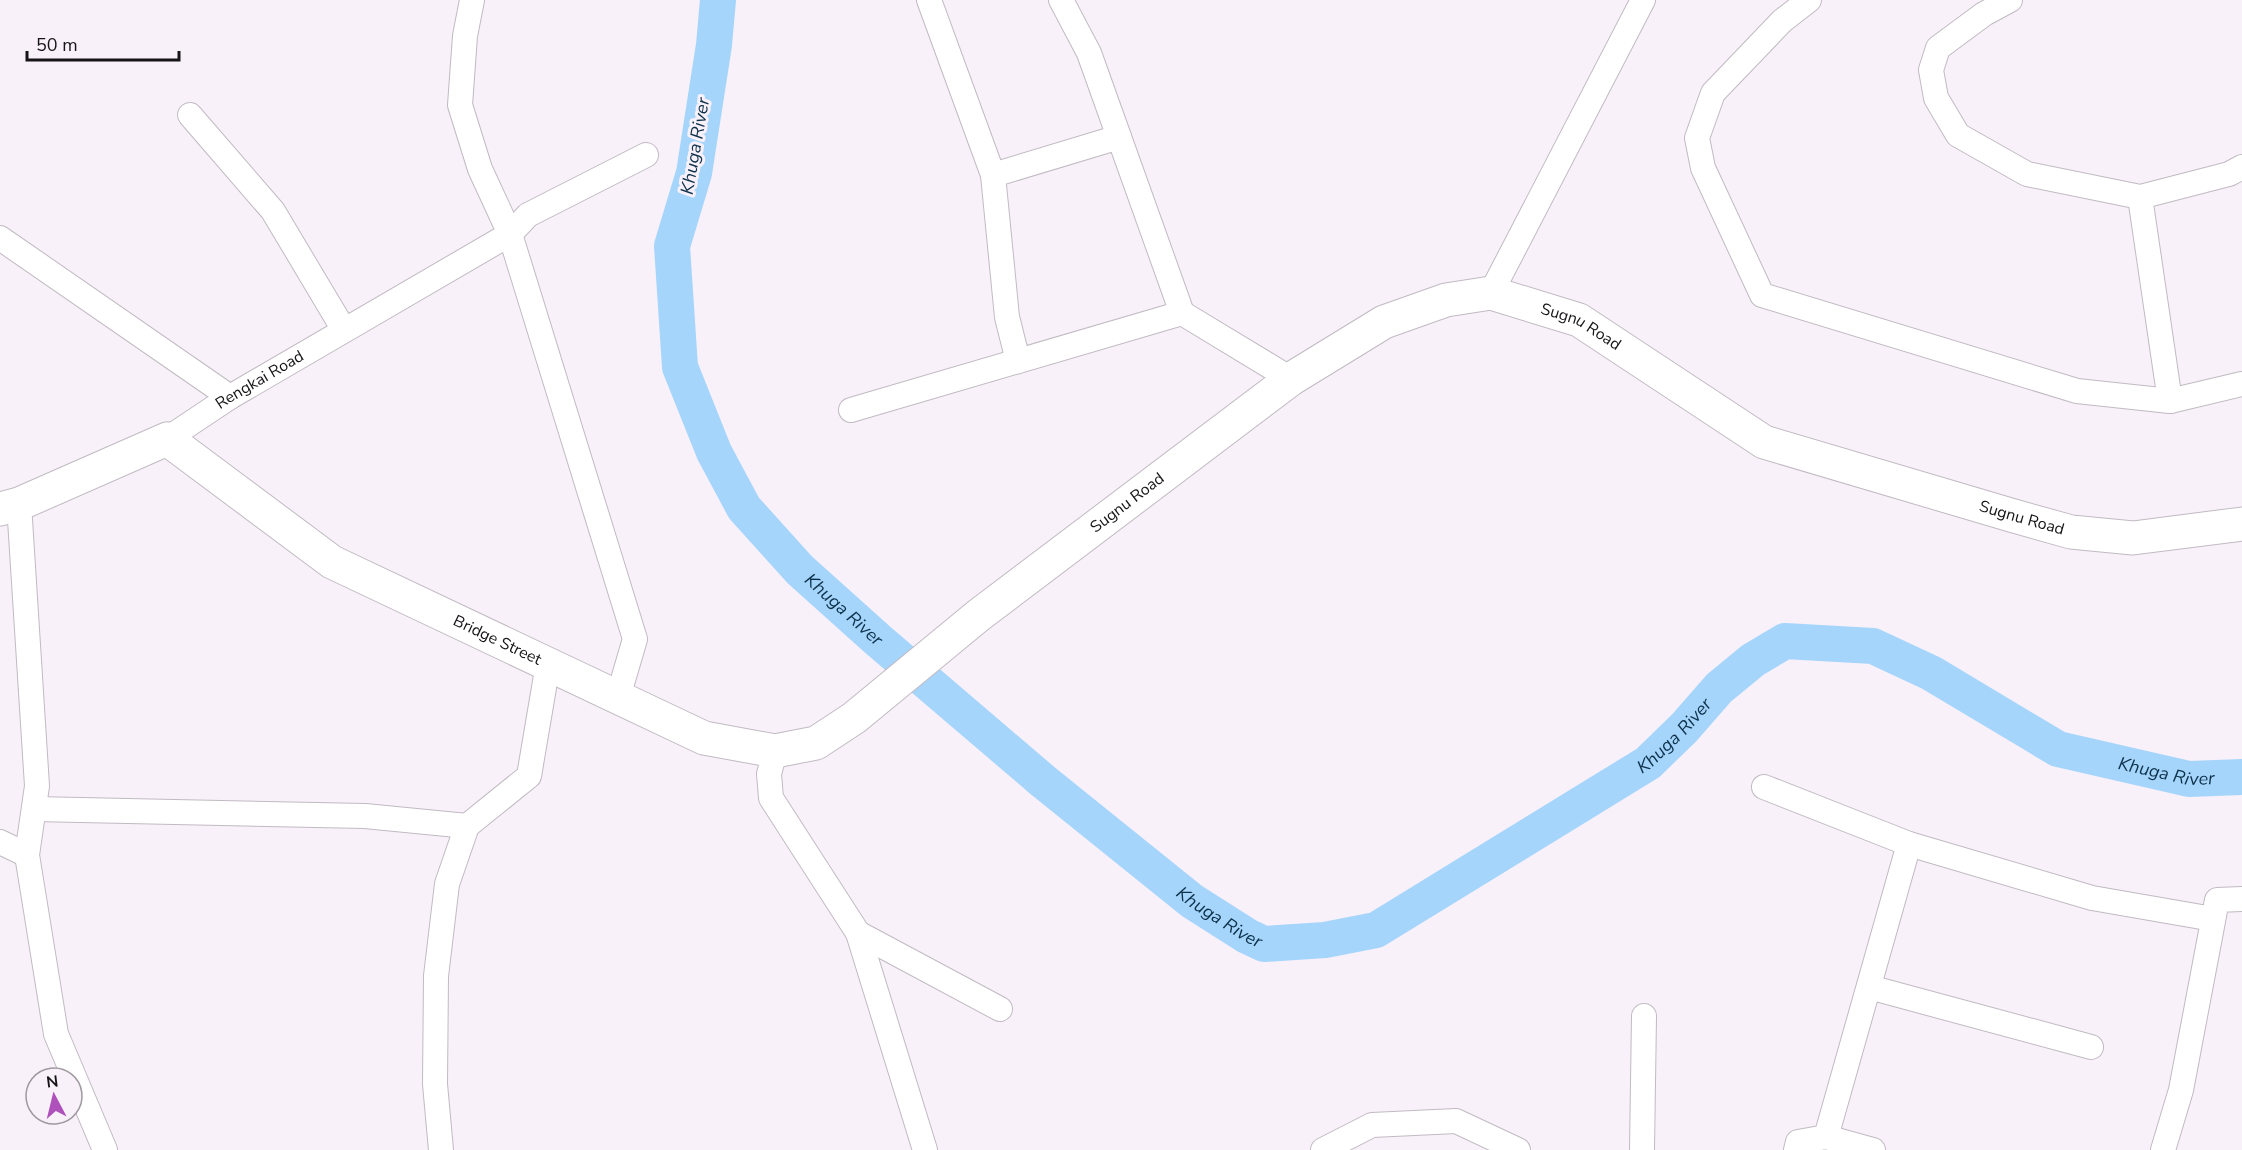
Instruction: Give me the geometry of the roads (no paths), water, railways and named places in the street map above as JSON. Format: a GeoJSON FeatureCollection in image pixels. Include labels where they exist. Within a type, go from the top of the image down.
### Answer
{"type":"FeatureCollection","features":[{"type":"Feature","properties":{"kind":"main road","name":"Sugnu Road"},"geometry":{"type":"LineString","coordinates":[[854,718],[979,615],[1291,379],[1384,322],[1446,300],[1491,293],[1579,320],[1764,442],[2071,532],[2133,538],[2242,524]]}},
{"type":"Feature","properties":{"kind":"main road","name":"Bridge Street"},"geometry":{"type":"LineString","coordinates":[[167,439],[332,562],[704,738],[774,751],[816,743],[854,718]]}},
{"type":"Feature","properties":{"kind":"main road","name":"Rengkai Road"},"geometry":{"type":"LineString","coordinates":[[9,507],[167,439]]}},
{"type":"Feature","properties":{"kind":"street"},"geometry":{"type":"LineString","coordinates":[[472,0],[465,36],[460,105],[480,169],[510,234],[635,639],[618,698]]}},
{"type":"Feature","properties":{"kind":"street"},"geometry":{"type":"LineString","coordinates":[[929,0],[993,175],[1007,317],[1018,361]]}},
{"type":"Feature","properties":{"kind":"street"},"geometry":{"type":"LineString","coordinates":[[1061,0],[1089,53],[1182,313],[1291,379]]}},
{"type":"Feature","properties":{"kind":"street"},"geometry":{"type":"LineString","coordinates":[[1491,293],[1643,0]]}},
{"type":"Feature","properties":{"kind":"street"},"geometry":{"type":"LineString","coordinates":[[1809,0],[1782,21],[1713,93],[1697,138],[1703,168],[1762,295],[2077,391],[2170,400],[2242,384]]}},
{"type":"Feature","properties":{"kind":"street"},"geometry":{"type":"LineString","coordinates":[[2010,0],[1984,14],[1938,48],[1931,70],[1936,98],[1958,135],[2027,174],[2140,197],[2229,174],[2242,168]]}},
{"type":"Feature","properties":{"kind":"street"},"geometry":{"type":"LineString","coordinates":[[190,115],[273,211],[344,330]]}},
{"type":"Feature","properties":{"kind":"street"},"geometry":{"type":"LineString","coordinates":[[993,175],[1119,137]]}},
{"type":"Feature","properties":{"kind":"street","name":"Rengkai Road"},"geometry":{"type":"LineString","coordinates":[[167,439],[230,397],[510,234],[528,215],[646,155]]}},
{"type":"Feature","properties":{"kind":"street"},"geometry":{"type":"LineString","coordinates":[[2140,197],[2170,400]]}},
{"type":"Feature","properties":{"kind":"street"},"geometry":{"type":"LineString","coordinates":[[0,238],[230,397]]}},
{"type":"Feature","properties":{"kind":"street"},"geometry":{"type":"LineString","coordinates":[[851,410],[1182,313]]}},
{"type":"Feature","properties":{"kind":"street"},"geometry":{"type":"LineString","coordinates":[[9,507],[37,786],[27,855],[56,1034],[105,1150]]}},
{"type":"Feature","properties":{"kind":"street"},"geometry":{"type":"LineString","coordinates":[[441,1150],[435,1084],[436,976],[447,884],[466,826],[530,776],[548,664]]}},
{"type":"Feature","properties":{"kind":"street"},"geometry":{"type":"LineString","coordinates":[[774,751],[769,774],[771,798],[858,933],[925,1150]]}},
{"type":"Feature","properties":{"kind":"street"},"geometry":{"type":"LineString","coordinates":[[1764,788],[1909,844],[2092,898],[2213,919]]}},
{"type":"Feature","properties":{"kind":"street"},"geometry":{"type":"LineString","coordinates":[[34,809],[365,816],[466,826]]}},
{"type":"Feature","properties":{"kind":"street"},"geometry":{"type":"LineString","coordinates":[[0,843],[27,855]]}},
{"type":"Feature","properties":{"kind":"street"},"geometry":{"type":"LineString","coordinates":[[1826,1137],[1909,844]]}},
{"type":"Feature","properties":{"kind":"street"},"geometry":{"type":"LineString","coordinates":[[2163,1150],[2181,1090],[2217,900],[2242,899]]}},
{"type":"Feature","properties":{"kind":"street"},"geometry":{"type":"LineString","coordinates":[[858,933],[1000,1008]]}},
{"type":"Feature","properties":{"kind":"street"},"geometry":{"type":"LineString","coordinates":[[1869,987],[2091,1047]]}},
{"type":"Feature","properties":{"kind":"street"},"geometry":{"type":"LineString","coordinates":[[1642,1150],[1644,1016]]}},
{"type":"Feature","properties":{"kind":"street"},"geometry":{"type":"LineString","coordinates":[[1333,1148],[1372,1125],[1456,1121],[1518,1150]]}},
{"type":"Feature","properties":{"kind":"street"},"geometry":{"type":"LineString","coordinates":[[1796,1150],[1798,1142],[1826,1137],[1873,1150]]}},
{"type":"Feature","properties":{"kind":"waterway","name":"Khuga River"},"geometry":{"type":"LineString","coordinates":[[718,0],[714,45],[694,173],[672,246],[680,367],[714,452],[744,508],[800,570],[1043,781],[1192,901],[1247,936],[1264,944],[1325,940],[1376,930],[1648,763],[1684,728],[1719,688],[1753,660],[1785,641],[1873,646],[1931,673],[2058,749],[2189,779],[2242,777]]}}]}
